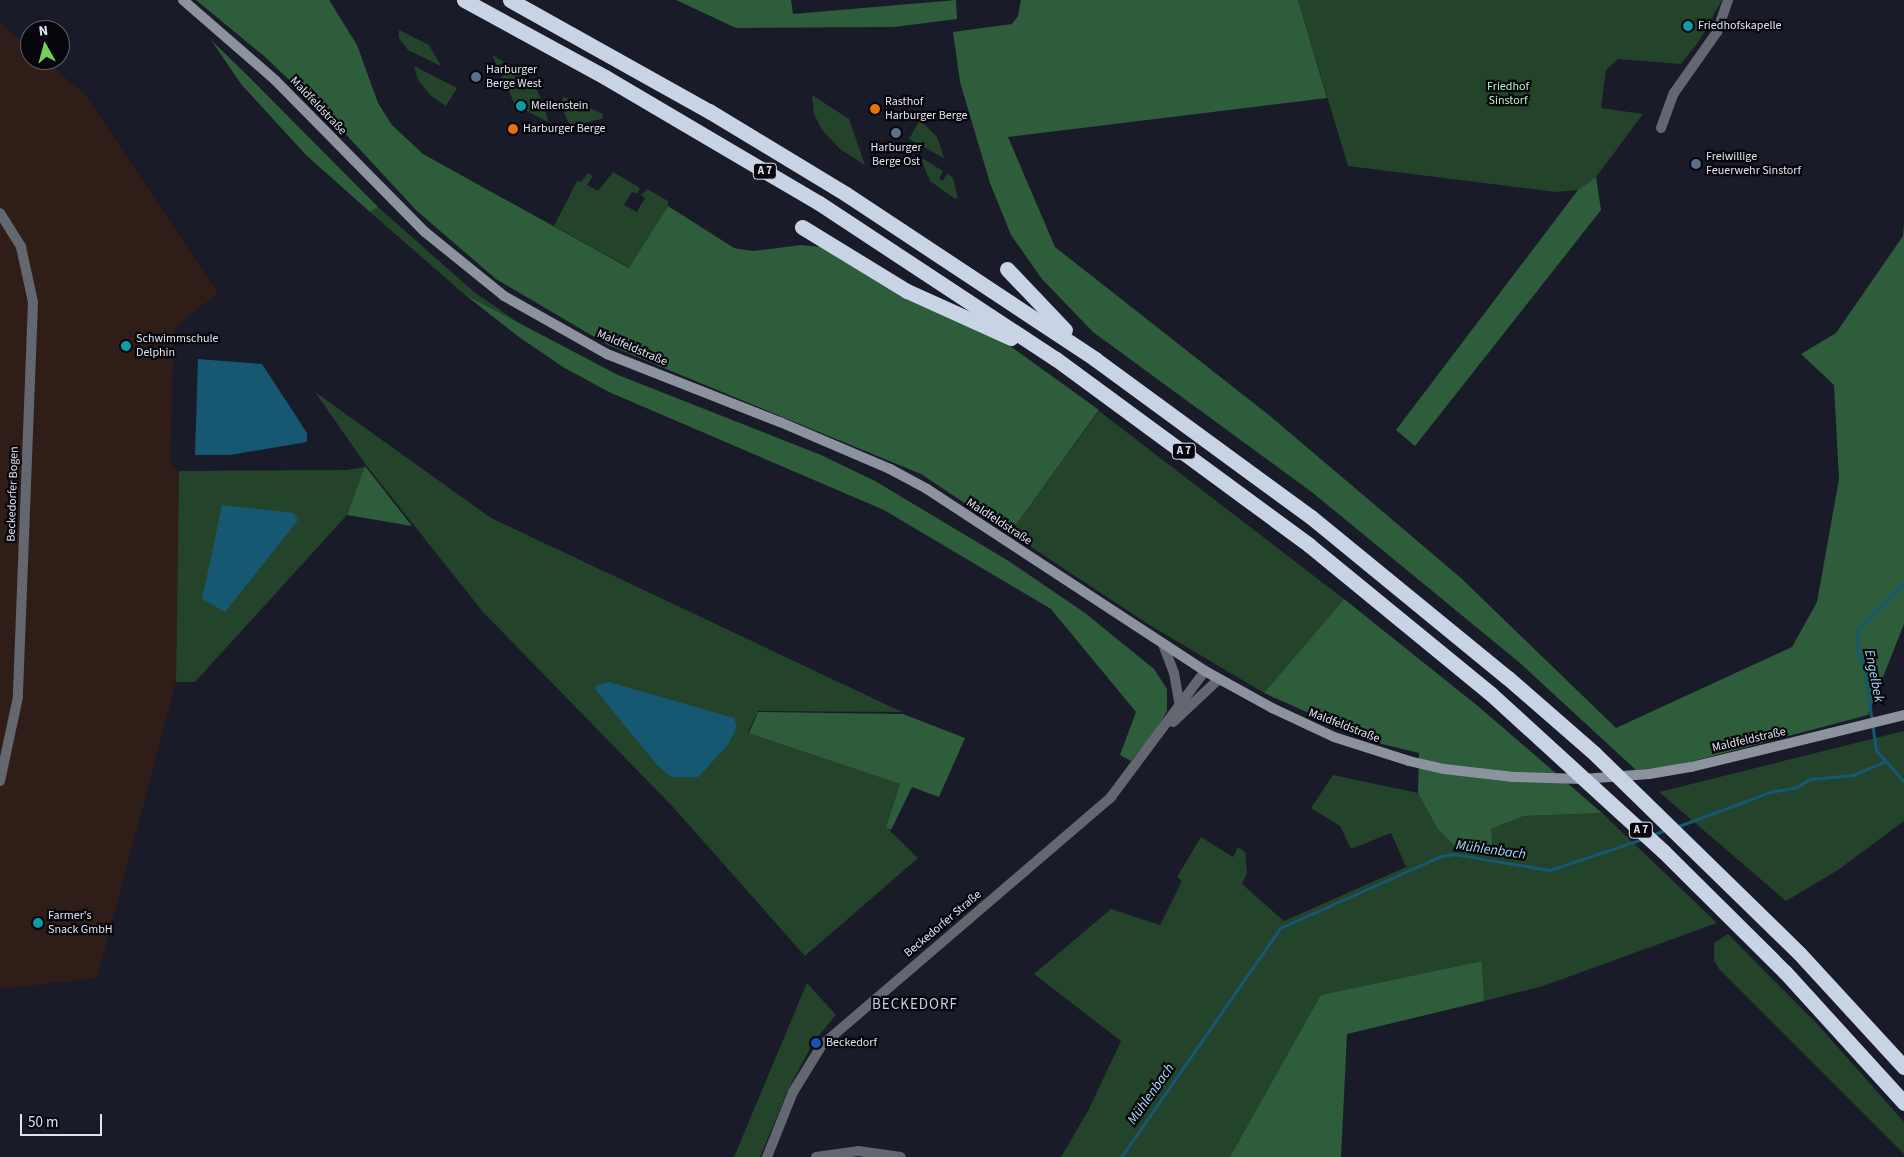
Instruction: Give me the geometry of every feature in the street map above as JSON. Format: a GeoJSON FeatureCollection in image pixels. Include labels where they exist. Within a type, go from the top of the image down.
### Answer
{"type":"FeatureCollection","features":[{"type":"Feature","properties":{"kind":"highway","name":"A 7"},"geometry":{"type":"LineString","coordinates":[[464,0],[606,77],[819,203],[1056,359],[1310,545],[1491,694],[1656,844],[1785,972],[1904,1103]]}},
{"type":"Feature","properties":{"kind":"highway","name":"A 7"},"geometry":{"type":"LineString","coordinates":[[510,0],[709,111],[846,194],[1096,359],[1311,517],[1508,678],[1594,753],[1799,953],[1904,1067]]}},
{"type":"Feature","properties":{"kind":"highway"},"geometry":{"type":"LineString","coordinates":[[802,227],[906,292],[1056,359]]}},
{"type":"Feature","properties":{"kind":"highway"},"geometry":{"type":"LineString","coordinates":[[1007,269],[1096,359]]}},
{"type":"Feature","properties":{"kind":"main road","name":"Maldfeldstraße"},"geometry":{"type":"LineString","coordinates":[[183,0],[275,80],[425,232],[504,296],[607,354],[780,422],[890,469],[935,495],[1164,647],[1292,719],[1368,749],[1444,769],[1514,777],[1583,779],[1648,774],[1904,715]]}},
{"type":"Feature","properties":{"kind":"street"},"geometry":{"type":"LineString","coordinates":[[1661,128],[1674,93],[1703,55],[1717,32],[1728,0]]}},
{"type":"Feature","properties":{"kind":"street","name":"Beckedorfer Bogen"},"geometry":{"type":"LineString","coordinates":[[0,213],[21,247],[33,302],[18,696],[0,780]]}},
{"type":"Feature","properties":{"kind":"street"},"geometry":{"type":"LineString","coordinates":[[1164,647],[1174,673],[1180,706]]}},
{"type":"Feature","properties":{"kind":"street","name":"Beckedorfer Straße"},"geometry":{"type":"LineString","coordinates":[[767,1157],[793,1092],[822,1045],[852,1016],[1087,821],[1111,797],[1164,729],[1204,671]]}},
{"type":"Feature","properties":{"kind":"street","name":"Beckedorfer Straße"},"geometry":{"type":"LineString","coordinates":[[1164,729],[1218,679]]}},
{"type":"Feature","properties":{"kind":"street"},"geometry":{"type":"LineString","coordinates":[[816,1157],[858,1151],[901,1157]]}},
{"type":"Feature","properties":{"kind":"shaded area"},"geometry":{"type":"Polygon","coordinates":[[[0,23],[20,40],[20,70],[56,70],[85,94],[218,293],[174,328],[170,464],[179,471],[176,682],[97,978],[0,989],[0,23]]]}},
{"type":"Feature","properties":{"kind":"green space"},"geometry":{"type":"Polygon","coordinates":[[[196,0],[329,0],[357,45],[378,103],[392,125],[423,154],[629,268],[668,206],[734,248],[753,251],[801,245],[821,247],[900,296],[1006,343],[1099,410],[1010,533],[921,474],[608,345],[496,279],[417,211],[340,128],[264,56],[196,0]]]}},
{"type":"Feature","properties":{"kind":"green space"},"geometry":{"type":"Polygon","coordinates":[[[676,0],[791,0],[793,14],[956,0],[957,19],[894,27],[736,28],[676,0]]]}},
{"type":"Feature","properties":{"kind":"green space"},"geometry":{"type":"Polygon","coordinates":[[[1021,0],[1298,0],[1327,98],[1008,137],[1055,247],[1270,416],[1461,578],[1616,728],[1792,647],[1817,602],[1839,479],[1834,385],[1801,354],[1836,333],[1903,236],[1904,222],[1904,624],[1868,715],[1675,766],[1636,770],[1520,663],[1313,493],[1093,332],[1042,279],[1011,235],[990,183],[960,82],[953,32],[1012,24],[1018,16],[1021,0]]]}},
{"type":"Feature","properties":{"kind":"green space","name":"Friedhof Sinstorf"},"geometry":{"type":"Polygon","coordinates":[[[1298,0],[1722,0],[1699,41],[1681,64],[1618,59],[1606,70],[1601,108],[1643,114],[1596,177],[1578,190],[1556,192],[1348,166],[1298,0]]]}},
{"type":"Feature","properties":{"kind":"green space"},"geometry":{"type":"Polygon","coordinates":[[[399,30],[429,45],[441,66],[408,50],[399,38],[399,30]]]}},
{"type":"Feature","properties":{"kind":"green space"},"geometry":{"type":"Polygon","coordinates":[[[211,40],[378,207],[370,212],[306,155],[241,84],[211,40]]]}},
{"type":"Feature","properties":{"kind":"green space"},"geometry":{"type":"Polygon","coordinates":[[[492,55],[510,65],[534,85],[544,104],[548,122],[515,105],[492,55]]]}},
{"type":"Feature","properties":{"kind":"green space"},"geometry":{"type":"Polygon","coordinates":[[[414,66],[457,88],[446,106],[430,95],[418,80],[414,66]]]}},
{"type":"Feature","properties":{"kind":"green space"},"geometry":{"type":"Polygon","coordinates":[[[812,95],[849,119],[865,165],[840,149],[822,130],[814,114],[812,95]]]}},
{"type":"Feature","properties":{"kind":"green space"},"geometry":{"type":"Polygon","coordinates":[[[564,97],[603,114],[602,119],[573,125],[569,123],[559,103],[564,97]]]}},
{"type":"Feature","properties":{"kind":"green space"},"geometry":{"type":"Polygon","coordinates":[[[920,120],[937,137],[944,158],[909,139],[920,120]]]}},
{"type":"Feature","properties":{"kind":"green space"},"geometry":{"type":"Polygon","coordinates":[[[920,157],[943,171],[939,179],[943,181],[947,173],[953,178],[958,198],[955,199],[930,181],[920,157]]]}},
{"type":"Feature","properties":{"kind":"green space"},"geometry":{"type":"Polygon","coordinates":[[[613,172],[640,188],[637,194],[632,192],[624,205],[637,212],[645,198],[641,195],[647,189],[668,201],[668,206],[630,268],[554,226],[577,181],[581,182],[588,173],[593,176],[587,185],[598,191],[613,172]]]}},
{"type":"Feature","properties":{"kind":"green space"},"geometry":{"type":"Polygon","coordinates":[[[1596,177],[1601,210],[1415,446],[1396,430],[1578,190],[1596,177]]]}},
{"type":"Feature","properties":{"kind":"green space"},"geometry":{"type":"Polygon","coordinates":[[[378,207],[474,292],[519,323],[464,294],[370,212],[378,207]]]}},
{"type":"Feature","properties":{"kind":"green space"},"geometry":{"type":"Polygon","coordinates":[[[464,294],[618,375],[821,455],[875,481],[1007,560],[1085,613],[1154,669],[1167,689],[1167,711],[1158,727],[1131,761],[1120,755],[1136,712],[1051,609],[884,510],[609,392],[563,367],[519,337],[464,294]]]}},
{"type":"Feature","properties":{"kind":"green space"},"geometry":{"type":"Polygon","coordinates":[[[315,392],[491,518],[902,712],[758,711],[748,732],[900,784],[887,828],[918,858],[805,956],[673,807],[483,612],[366,465],[315,392]]]}},
{"type":"Feature","properties":{"kind":"green space"},"geometry":{"type":"Polygon","coordinates":[[[1099,411],[1344,599],[1264,693],[1148,624],[1010,533],[1099,411]]]}},
{"type":"Feature","properties":{"kind":"green space"},"geometry":{"type":"Polygon","coordinates":[[[365,466],[412,526],[347,515],[365,466]]]}},
{"type":"Feature","properties":{"kind":"green space"},"geometry":{"type":"Polygon","coordinates":[[[365,467],[347,515],[195,682],[176,682],[179,471],[347,470],[365,467]]]}},
{"type":"Feature","properties":{"kind":"green space"},"geometry":{"type":"Polygon","coordinates":[[[1344,599],[1479,707],[1602,813],[1524,816],[1491,829],[1493,856],[1462,853],[1437,828],[1418,793],[1419,753],[1374,742],[1264,693],[1344,599]]]}},
{"type":"Feature","properties":{"kind":"green space"},"geometry":{"type":"Polygon","coordinates":[[[758,712],[903,714],[965,738],[939,797],[912,787],[891,830],[886,828],[900,784],[749,733],[758,712]]]}},
{"type":"Feature","properties":{"kind":"green space"},"geometry":{"type":"Polygon","coordinates":[[[1904,731],[1904,821],[1838,870],[1786,901],[1659,792],[1904,731]]]}},
{"type":"Feature","properties":{"kind":"green space"},"geometry":{"type":"Polygon","coordinates":[[[1333,775],[1418,793],[1437,828],[1491,829],[1524,816],[1602,813],[1717,923],[1543,986],[1484,1001],[1482,961],[1322,995],[1230,1157],[1061,1157],[1089,1109],[1121,1041],[1034,974],[1111,909],[1160,925],[1182,881],[1177,877],[1201,837],[1233,857],[1238,847],[1245,852],[1247,873],[1242,884],[1284,921],[1406,867],[1391,833],[1351,849],[1340,826],[1311,808],[1333,775]]]}},
{"type":"Feature","properties":{"kind":"green space"},"geometry":{"type":"Polygon","coordinates":[[[1728,934],[1819,1026],[1904,1122],[1904,1154],[1719,969],[1714,960],[1714,943],[1728,934]]]}},
{"type":"Feature","properties":{"kind":"green space"},"geometry":{"type":"Polygon","coordinates":[[[1482,961],[1484,1001],[1347,1034],[1341,1157],[1230,1157],[1321,995],[1482,961]]]}},
{"type":"Feature","properties":{"kind":"green space"},"geometry":{"type":"Polygon","coordinates":[[[807,983],[836,1015],[814,1041],[789,1088],[760,1157],[734,1157],[807,983]]]}},
{"type":"Feature","properties":{"kind":"water"},"geometry":{"type":"Polygon","coordinates":[[[198,359],[262,364],[307,433],[307,442],[230,455],[195,455],[198,359]]]}},
{"type":"Feature","properties":{"kind":"water"},"geometry":{"type":"Polygon","coordinates":[[[222,505],[293,513],[298,520],[225,612],[202,599],[222,505]]]}},
{"type":"Feature","properties":{"kind":"water"},"geometry":{"type":"Polygon","coordinates":[[[609,682],[734,718],[737,727],[727,746],[698,777],[671,777],[657,765],[595,689],[597,685],[609,682]]]}},
{"type":"Feature","properties":{"kind":"waterway","name":"Engelbek"},"geometry":{"type":"LineString","coordinates":[[1904,583],[1858,629],[1857,650],[1864,666],[1876,750],[1904,782]]}},
{"type":"Feature","properties":{"kind":"waterway","name":"Mühlenbach"},"geometry":{"type":"LineString","coordinates":[[1676,827],[1770,792],[1797,787],[1810,779],[1853,775],[1883,762]]}},
{"type":"Feature","properties":{"kind":"waterway","name":"Mühlenbach"},"geometry":{"type":"LineString","coordinates":[[1652,835],[1665,830]]}},
{"type":"Feature","properties":{"kind":"waterway","name":"Mühlenbach"},"geometry":{"type":"LineString","coordinates":[[1121,1157],[1280,928],[1441,856],[1454,854],[1550,870],[1642,839]]}},
{"type":"Feature","properties":{"kind":"place","name":"Friedhofskapelle"},"geometry":{"type":"Point","coordinates":[1688,26]}},
{"type":"Feature","properties":{"kind":"place","name":"Harburger Berge West"},"geometry":{"type":"Point","coordinates":[476,77]}},
{"type":"Feature","properties":{"kind":"place","name":"Meilenstein"},"geometry":{"type":"Point","coordinates":[521,106]}},
{"type":"Feature","properties":{"kind":"place","name":"Rasthof Harburger Berge"},"geometry":{"type":"Point","coordinates":[875,109]}},
{"type":"Feature","properties":{"kind":"place","name":"Harburger Berge"},"geometry":{"type":"Point","coordinates":[513,129]}},
{"type":"Feature","properties":{"kind":"place","name":"Harburger Berge Ost"},"geometry":{"type":"Point","coordinates":[896,133]}},
{"type":"Feature","properties":{"kind":"place","name":"Freiwillige Feuerwehr Sinstorf"},"geometry":{"type":"Point","coordinates":[1696,164]}},
{"type":"Feature","properties":{"kind":"place","name":"Schwimmschule Delphin"},"geometry":{"type":"Point","coordinates":[126,346]}},
{"type":"Feature","properties":{"kind":"place","name":"Farmer's Snack GmbH"},"geometry":{"type":"Point","coordinates":[38,923]}},
{"type":"Feature","properties":{"kind":"place","name":"Beckedorf"},"geometry":{"type":"Point","coordinates":[816,1043]}},
{"type":"Feature","properties":{"kind":"district","name":"BECKEDORF"},"geometry":{"type":"Point","coordinates":[915,1005]}}]}
